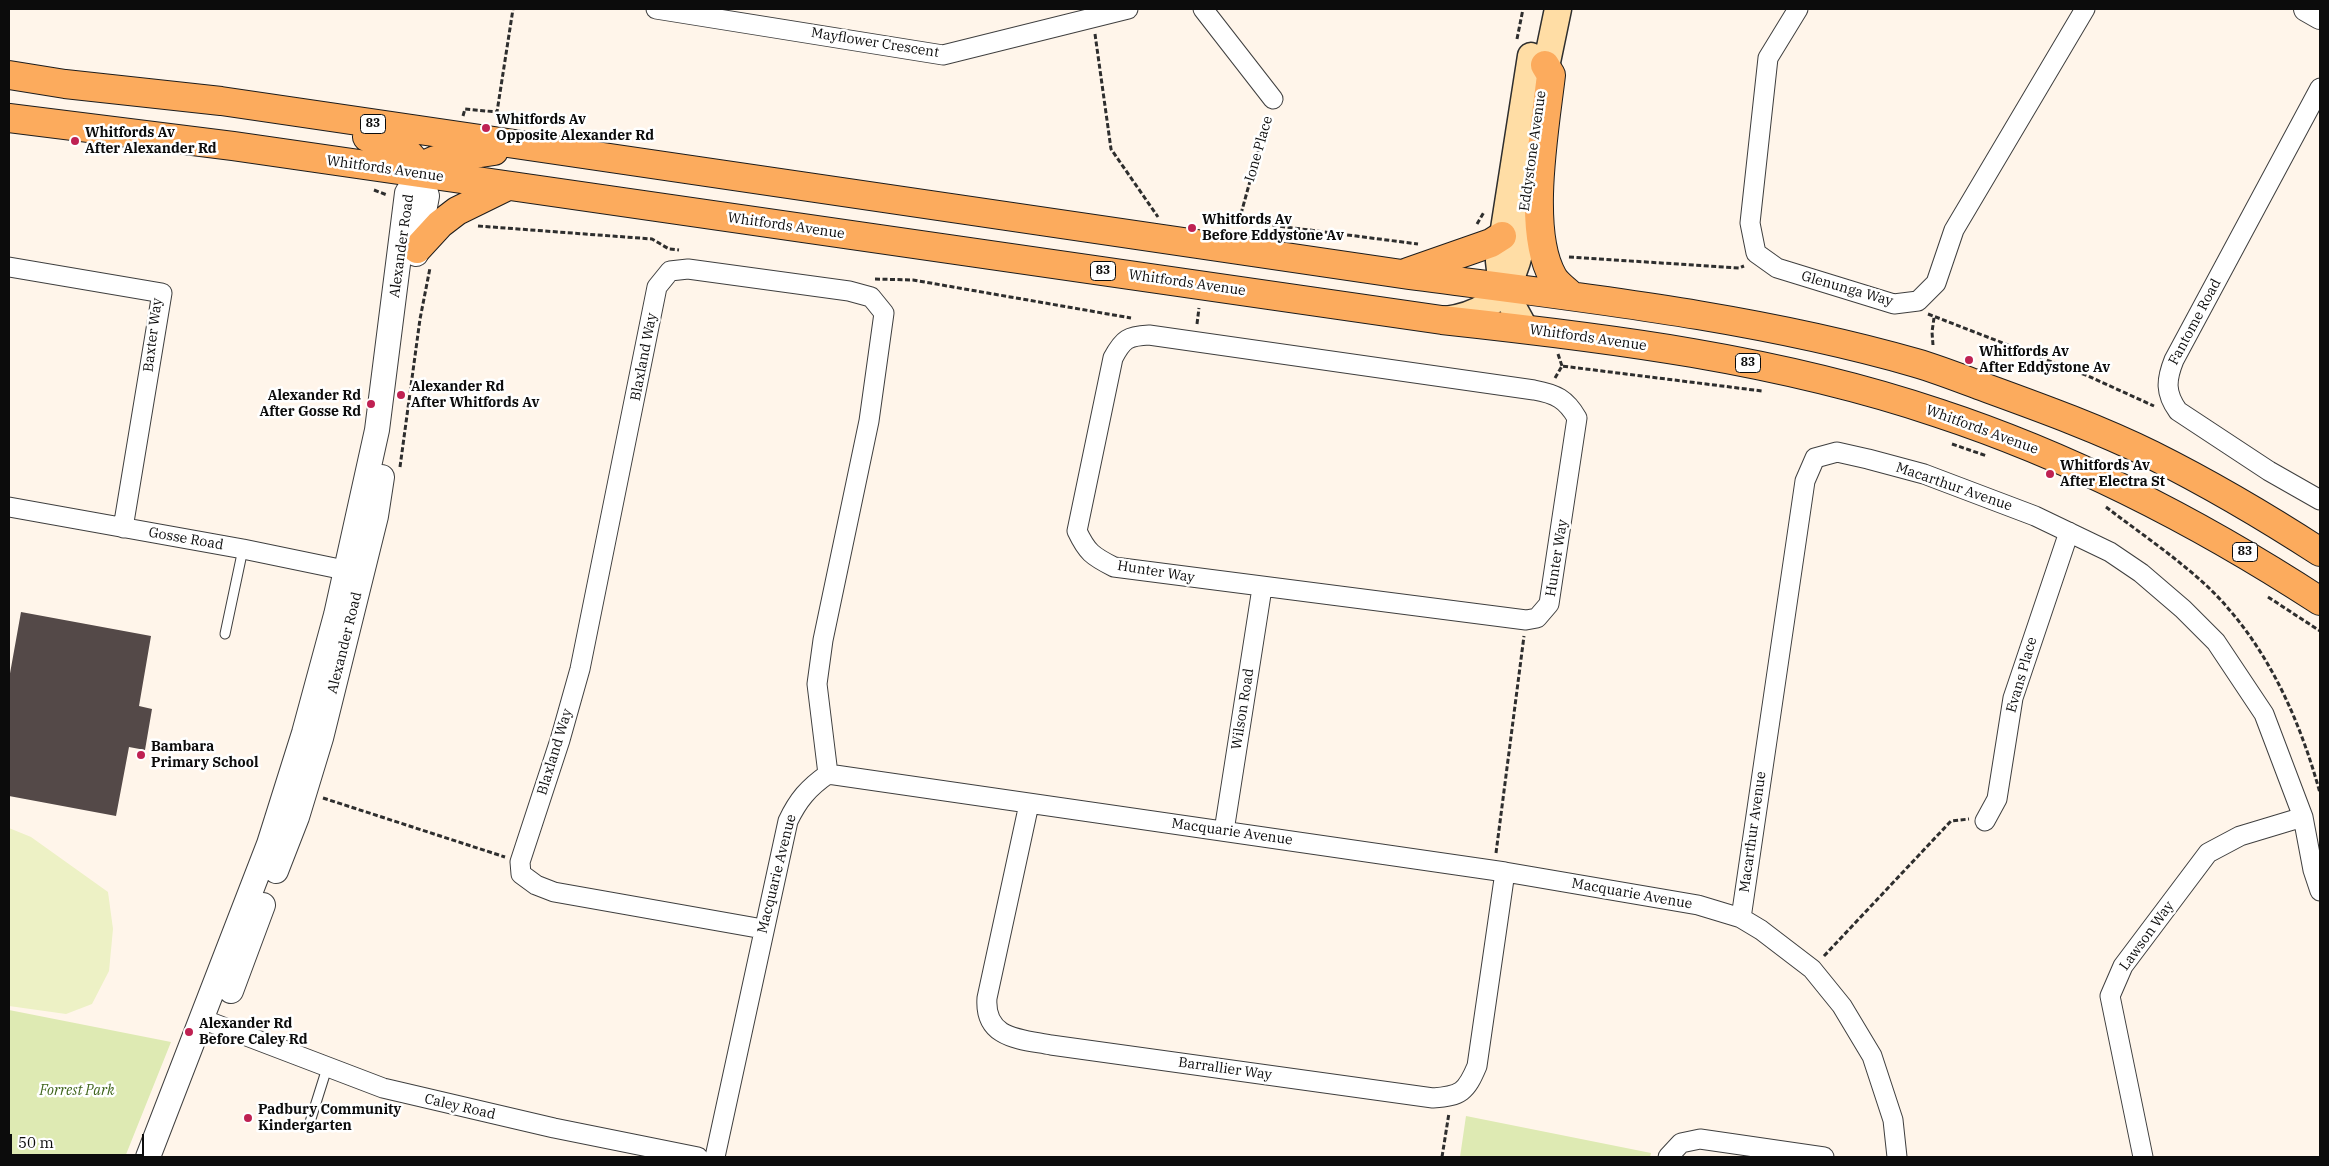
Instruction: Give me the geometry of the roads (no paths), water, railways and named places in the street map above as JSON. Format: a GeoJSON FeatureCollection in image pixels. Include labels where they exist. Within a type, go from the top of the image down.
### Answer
{"type":"FeatureCollection","features":[{"type":"Feature","properties":{"kind":"main road","name":"Eddystone Avenue"},"geometry":{"type":"LineString","coordinates":[[1525,329],[1504,289],[1499,261],[1527,72],[1542,9]]}},
{"type":"Feature","properties":{"kind":"main road","name":"Eddystone Avenue"},"geometry":{"type":"LineString","coordinates":[[1442,320],[1467,317],[1490,305],[1504,289],[1518,263],[1545,65],[1558,9]]}},
{"type":"Feature","properties":{"kind":"main road"},"geometry":{"type":"LineString","coordinates":[[1545,65],[1551,75],[1538,201],[1540,230],[1553,277],[1572,296]]}},
{"type":"Feature","properties":{"kind":"main road","name":"83"},"geometry":{"type":"LineString","coordinates":[[9,74],[65,84],[220,101],[1504,289],[1572,296],[1693,315],[1811,338],[1916,363],[2043,408],[2151,454],[2261,514],[2320,552]]}},
{"type":"Feature","properties":{"kind":"main road"},"geometry":{"type":"LineString","coordinates":[[220,101],[236,107],[394,144],[409,152],[416,161],[420,173]]}},
{"type":"Feature","properties":{"kind":"main road","name":"Whitfords Avenue"},"geometry":{"type":"LineString","coordinates":[[9,118],[233,146],[1442,320],[1525,329],[1742,362],[1936,412],[2046,454],[2126,490],[2245,552],[2320,600]]}},
{"type":"Feature","properties":{"kind":"main road"},"geometry":{"type":"LineString","coordinates":[[420,173],[428,163],[435,160],[526,147]]}},
{"type":"Feature","properties":{"kind":"main road"},"geometry":{"type":"LineString","coordinates":[[417,249],[440,224],[457,211],[508,186]]}},
{"type":"Feature","properties":{"kind":"main road"},"geometry":{"type":"LineString","coordinates":[[1402,274],[1490,244],[1502,236]]}},
{"type":"Feature","properties":{"kind":"street","name":"Mayflower Crescent"},"geometry":{"type":"LineString","coordinates":[[656,9],[943,55],[1128,9]]}},
{"type":"Feature","properties":{"kind":"street","name":"Ione Place"},"geometry":{"type":"LineString","coordinates":[[1203,9],[1273,99]]}},
{"type":"Feature","properties":{"kind":"street","name":"Glenunga Way"},"geometry":{"type":"LineString","coordinates":[[1798,9],[1768,58],[1750,223],[1756,253],[1777,268],[1894,304],[1918,301],[1936,283],[1954,230],[2085,9]]}},
{"type":"Feature","properties":{"kind":"street"},"geometry":{"type":"LineString","coordinates":[[2306,9],[2320,17]]}},
{"type":"Feature","properties":{"kind":"street","name":"Fantome Road"},"geometry":{"type":"LineString","coordinates":[[2320,88],[2174,360],[2167,377],[2167,390],[2171,401],[2178,411],[2269,470],[2320,500]]}},
{"type":"Feature","properties":{"kind":"street","name":"Alexander Road"},"geometry":{"type":"LineString","coordinates":[[354,572],[376,516],[417,249],[428,196],[420,173]]}},
{"type":"Feature","properties":{"kind":"street","name":"Alexander Road"},"geometry":{"type":"LineString","coordinates":[[148,1157],[209,1022],[297,817],[321,738],[354,572],[377,430],[407,193],[420,173]]}},
{"type":"Feature","properties":{"kind":"street","name":"Baxter Way"},"geometry":{"type":"LineString","coordinates":[[9,267],[162,293],[123,528]]}},
{"type":"Feature","properties":{"kind":"street","name":"Blaxland Way"},"geometry":{"type":"LineString","coordinates":[[763,929],[554,892],[536,885],[521,874],[520,862],[560,740],[580,669],[658,287],[670,271],[688,269],[849,291],[871,297],[884,312],[868,421],[823,640],[817,684],[828,774]]}},
{"type":"Feature","properties":{"kind":"street","name":"Hunter Way"},"geometry":{"type":"LineString","coordinates":[[1149,335],[1550,393],[1568,404],[1577,418],[1550,604],[1537,618],[1526,620],[1262,588],[1114,567],[1086,551],[1077,530],[1113,358],[1120,344],[1131,336],[1149,335]]}},
{"type":"Feature","properties":{"kind":"street","name":"Macarthur Avenue"},"geometry":{"type":"LineString","coordinates":[[1740,918],[1805,481],[1815,458],[1837,452],[1924,474],[2035,516],[2110,552],[2141,573],[2183,609],[2216,642],[2264,714],[2303,817],[2313,870],[2320,891]]}},
{"type":"Feature","properties":{"kind":"street","name":"Gosse Road"},"geometry":{"type":"LineString","coordinates":[[9,507],[243,549],[354,572]]}},
{"type":"Feature","properties":{"kind":"street","name":"Evans Place"},"geometry":{"type":"LineString","coordinates":[[1985,821],[1997,799],[2013,698],[2069,532]]}},
{"type":"Feature","properties":{"kind":"street","name":"Wilson Road"},"geometry":{"type":"LineString","coordinates":[[1224,831],[1262,588]]}},
{"type":"Feature","properties":{"kind":"street","name":"Macquarie Avenue"},"geometry":{"type":"LineString","coordinates":[[715,1157],[763,929],[788,822],[797,800],[808,788],[828,774],[1499,872],[1698,906],[1740,918],[1762,930],[1812,969],[1842,1006],[1872,1056],[1893,1120],[1897,1157]]}},
{"type":"Feature","properties":{"kind":"street","name":"Barrallier Way"},"geometry":{"type":"LineString","coordinates":[[1028,804],[986,1012],[995,1028],[1007,1037],[1051,1045],[1433,1098],[1458,1095],[1468,1086],[1477,1066],[1499,872]]}},
{"type":"Feature","properties":{"kind":"street","name":"Lawson Way"},"geometry":{"type":"LineString","coordinates":[[2143,1157],[2110,996],[2123,966],[2208,853],[2240,836],[2303,817]]}},
{"type":"Feature","properties":{"kind":"street","name":"Alexander Road"},"geometry":{"type":"LineString","coordinates":[[164,1157],[209,1022]]}},
{"type":"Feature","properties":{"kind":"street","name":"Caley Road"},"geometry":{"type":"LineString","coordinates":[[209,1022],[327,1068],[383,1088],[428,1101],[698,1157]]}},
{"type":"Feature","properties":{"kind":"street"},"geometry":{"type":"LineString","coordinates":[[1668,1157],[1681,1143],[1700,1139],[1824,1157]]}},
{"type":"Feature","properties":{"kind":"lane"},"geometry":{"type":"LineString","coordinates":[[224,634],[243,549]]}},
{"type":"Feature","properties":{"kind":"lane"},"geometry":{"type":"LineString","coordinates":[[310,1122],[327,1068]]}},
{"type":"Feature","properties":{"kind":"place","name":"Whitfords Av Opposite Alexander Rd"},"geometry":{"type":"Point","coordinates":[486,128]}},
{"type":"Feature","properties":{"kind":"place","name":"Whitfords Av After Alexander Rd"},"geometry":{"type":"Point","coordinates":[75,141]}},
{"type":"Feature","properties":{"kind":"place","name":"Whitfords Av Before Eddystone Av"},"geometry":{"type":"Point","coordinates":[1192,228]}},
{"type":"Feature","properties":{"kind":"place","name":"Whitfords Av After Eddystone Av"},"geometry":{"type":"Point","coordinates":[1969,360]}},
{"type":"Feature","properties":{"kind":"place","name":"Alexander Rd After Whitfords Av"},"geometry":{"type":"Point","coordinates":[401,395]}},
{"type":"Feature","properties":{"kind":"place","name":"Alexander Rd After Gosse Rd"},"geometry":{"type":"Point","coordinates":[371,404]}},
{"type":"Feature","properties":{"kind":"place","name":"Whitfords Av After Electra St"},"geometry":{"type":"Point","coordinates":[2050,474]}},
{"type":"Feature","properties":{"kind":"place","name":"Bambara Primary School"},"geometry":{"type":"Point","coordinates":[141,755]}},
{"type":"Feature","properties":{"kind":"place","name":"Alexander Rd Before Caley Rd"},"geometry":{"type":"Point","coordinates":[189,1032]}},
{"type":"Feature","properties":{"kind":"place","name":"Padbury Community Kindergarten"},"geometry":{"type":"Point","coordinates":[248,1118]}},
{"type":"Feature","properties":{"kind":"park label","name":"Forrest Park"},"geometry":{"type":"Point","coordinates":[77,1091]}}]}
